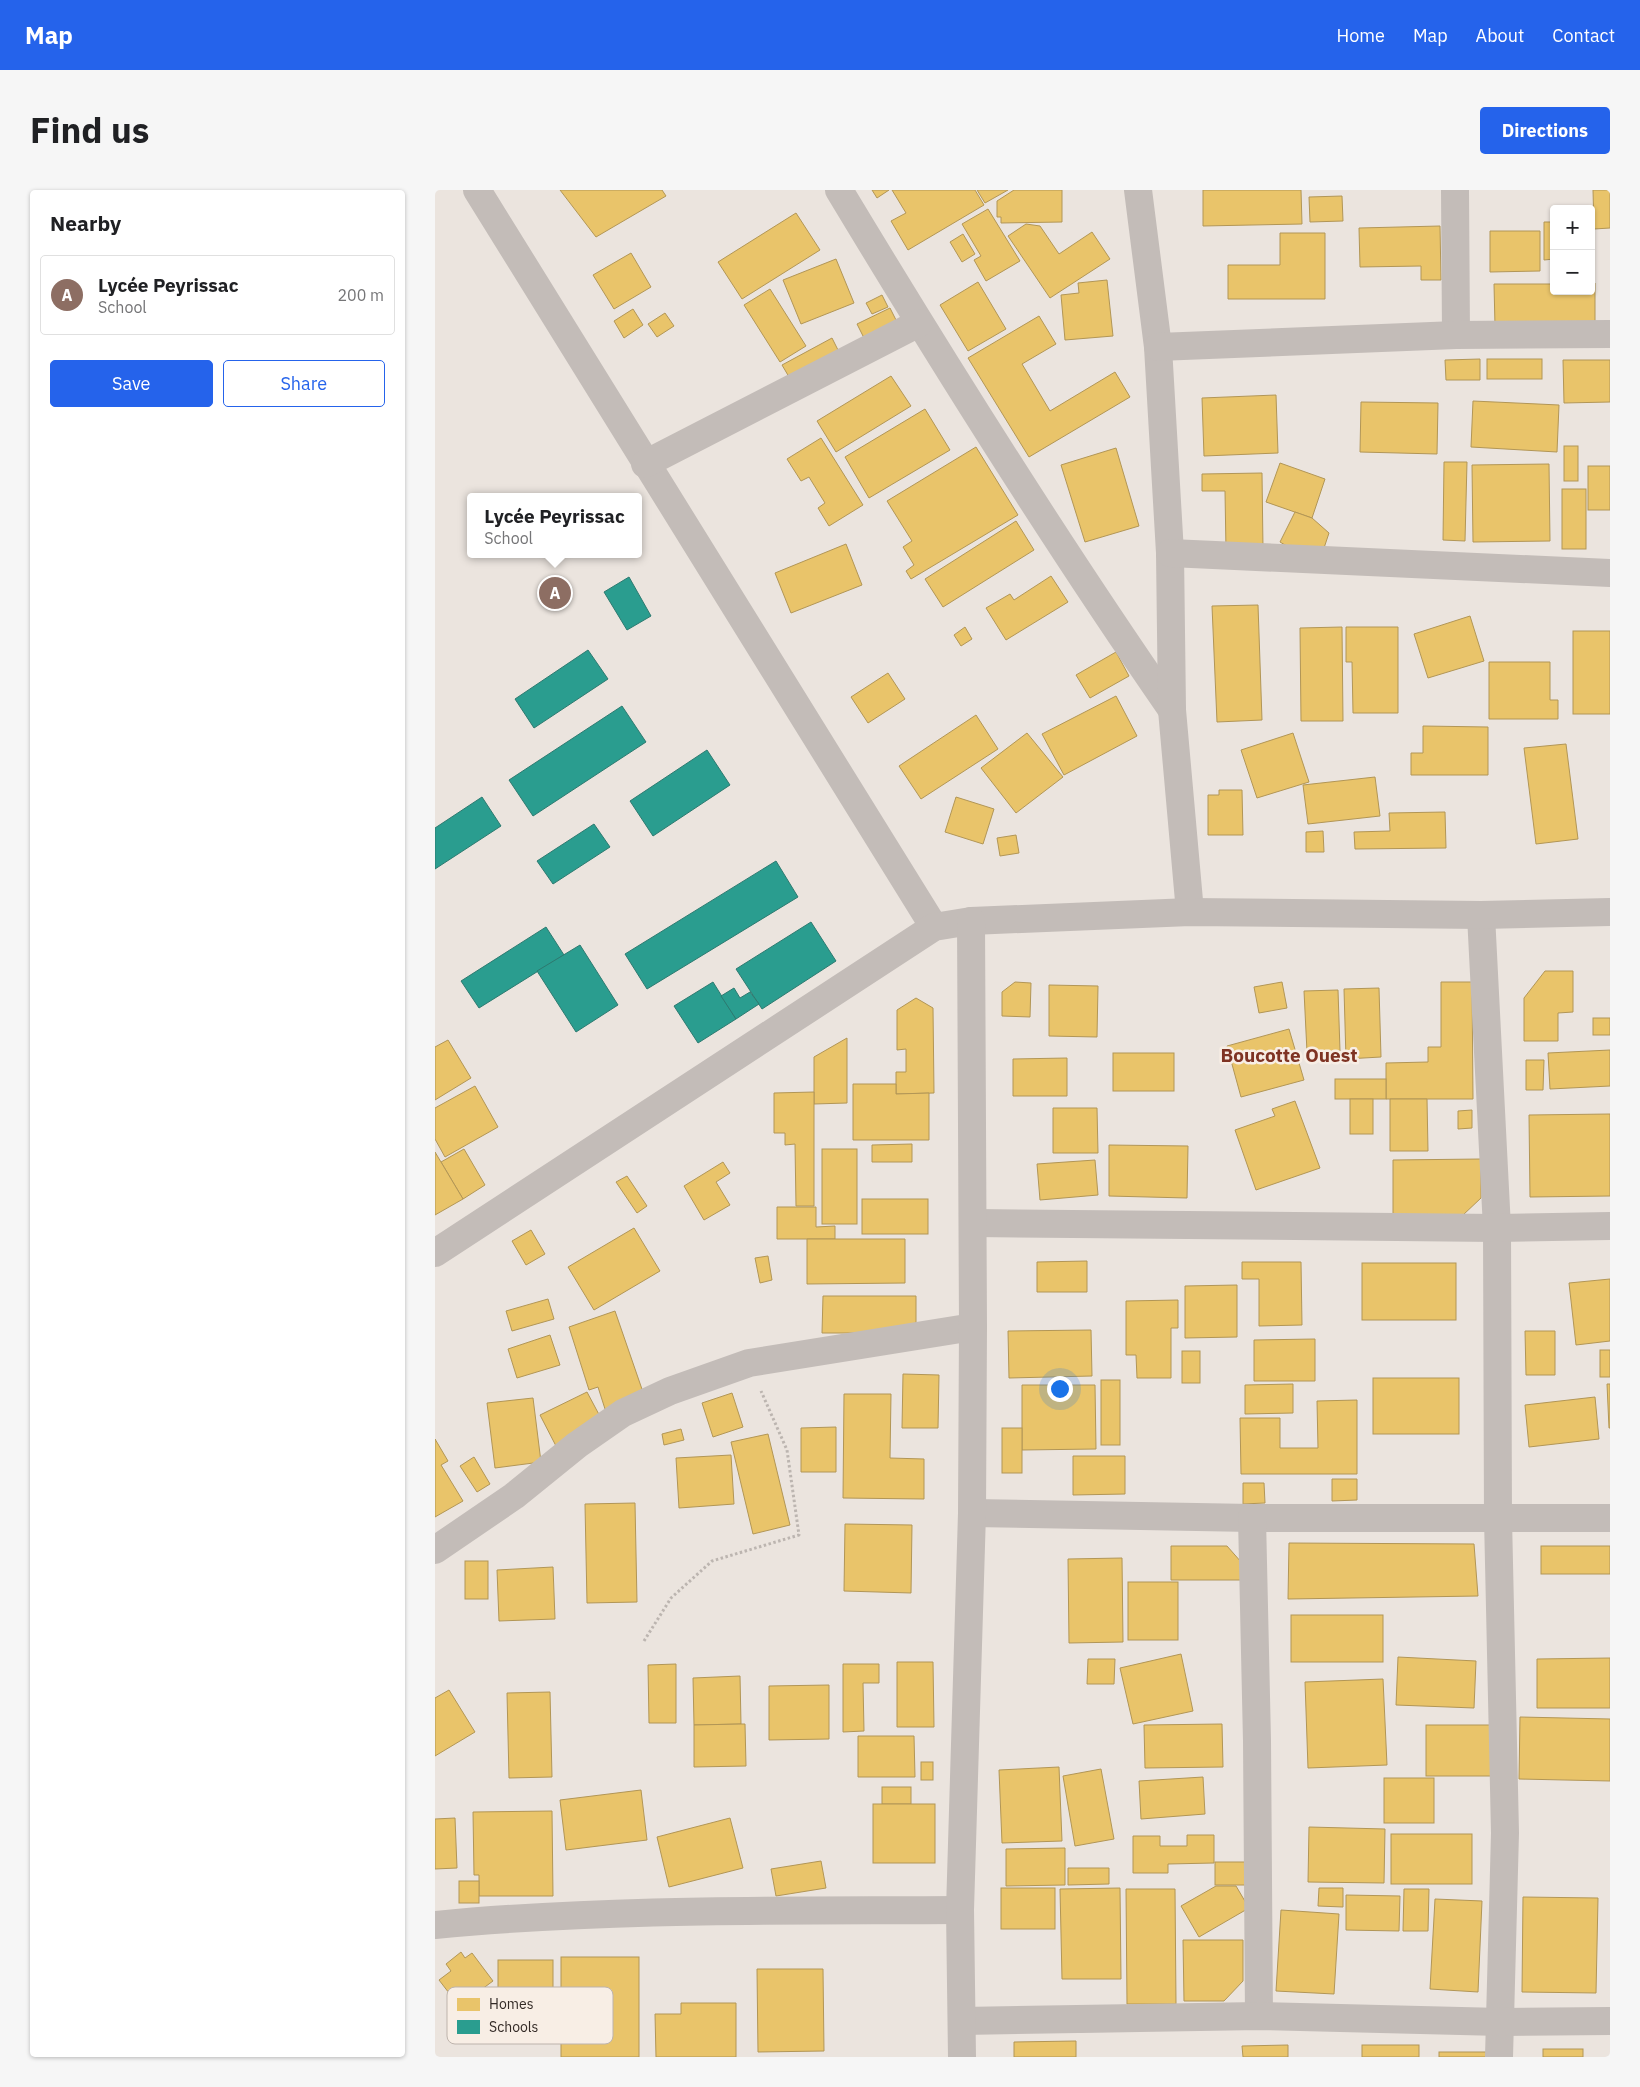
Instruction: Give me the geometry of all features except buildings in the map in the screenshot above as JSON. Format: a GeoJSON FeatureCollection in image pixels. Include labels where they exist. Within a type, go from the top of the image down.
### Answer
{"type":"FeatureCollection","features":[{"type":"Feature","properties":{"kind":"street"},"geometry":{"type":"LineString","coordinates":[[477,190],[645,464],[934,927]]}},
{"type":"Feature","properties":{"kind":"street"},"geometry":{"type":"LineString","coordinates":[[839,190],[919,322],[1095,598],[1172,710]]}},
{"type":"Feature","properties":{"kind":"street"},"geometry":{"type":"LineString","coordinates":[[1138,190],[1158,347],[1170,553],[1172,710],[1190,912]]}},
{"type":"Feature","properties":{"kind":"street"},"geometry":{"type":"LineString","coordinates":[[1455,190],[1456,335]]}},
{"type":"Feature","properties":{"kind":"street"},"geometry":{"type":"LineString","coordinates":[[645,464],[919,322]]}},
{"type":"Feature","properties":{"kind":"street"},"geometry":{"type":"LineString","coordinates":[[1158,347],[1456,335],[1610,334]]}},
{"type":"Feature","properties":{"kind":"street"},"geometry":{"type":"LineString","coordinates":[[1170,553],[1610,573]]}},
{"type":"Feature","properties":{"kind":"street"},"geometry":{"type":"LineString","coordinates":[[435,1253],[934,927],[971,921],[1190,912],[1481,915],[1610,912]]}},
{"type":"Feature","properties":{"kind":"street"},"geometry":{"type":"LineString","coordinates":[[1481,915],[1497,1228],[1499,1518],[1505,1833],[1499,2057]]}},
{"type":"Feature","properties":{"kind":"street"},"geometry":{"type":"LineString","coordinates":[[962,2057],[960,1910],[972,1513],[974,1223],[971,921]]}},
{"type":"Feature","properties":{"kind":"street"},"geometry":{"type":"LineString","coordinates":[[974,1223],[1497,1228],[1610,1226]]}},
{"type":"Feature","properties":{"kind":"street"},"geometry":{"type":"LineString","coordinates":[[435,1550],[514,1496],[577,1445],[623,1413],[670,1390],[749,1363],[973,1327]]}},
{"type":"Feature","properties":{"kind":"street"},"geometry":{"type":"LineString","coordinates":[[972,1513],[1252,1518],[1610,1518]]}},
{"type":"Feature","properties":{"kind":"street"},"geometry":{"type":"LineString","coordinates":[[1252,1518],[1257,1731],[1259,2016]]}},
{"type":"Feature","properties":{"kind":"street"},"geometry":{"type":"LineString","coordinates":[[435,1925],[487,1920],[663,1912],[960,1910]]}},
{"type":"Feature","properties":{"kind":"street"},"geometry":{"type":"LineString","coordinates":[[961,2021],[1259,2016],[1501,2022],[1610,2020]]}},
{"type":"Feature","properties":{"kind":"path"},"geometry":{"type":"LineString","coordinates":[[644,1641],[671,1598],[712,1561],[799,1535],[787,1450],[749,1363]]}},
{"type":"Feature","properties":{"kind":"place","name":"Lycée Peyrissac"},"geometry":{"type":"Point","coordinates":[555,593]}},
{"type":"Feature","properties":{"kind":"district","name":"Boucotte Ouest"},"geometry":{"type":"Point","coordinates":[1289,1055]}}]}
